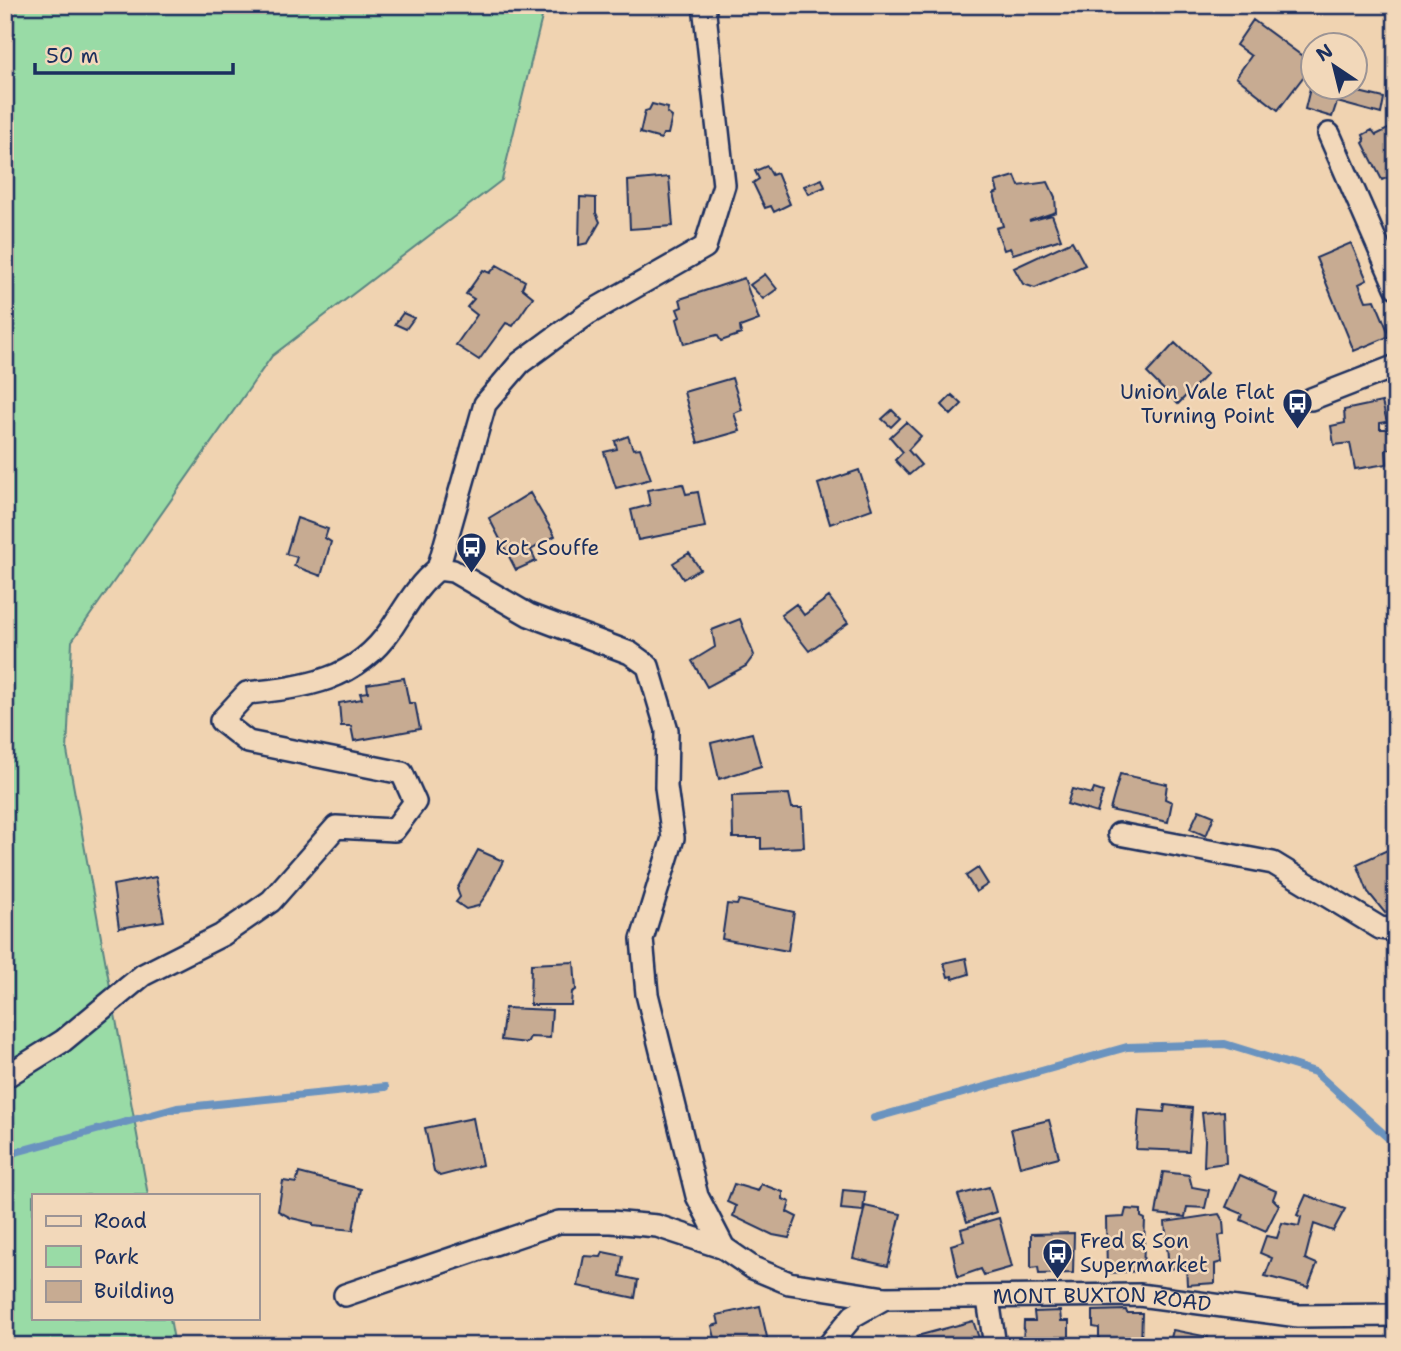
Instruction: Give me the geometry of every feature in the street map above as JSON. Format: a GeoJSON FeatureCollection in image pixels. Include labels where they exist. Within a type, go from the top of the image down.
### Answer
{"type":"FeatureCollection","features":[{"type":"Feature","properties":{"kind":"street"},"geometry":{"type":"LineString","coordinates":[[5,1076],[64,1041],[143,975],[222,935],[271,901],[336,827],[394,830],[415,802],[402,773],[248,742],[221,721],[247,693],[304,687],[353,668],[380,645],[426,577],[438,569],[485,404],[520,363],[558,335],[589,313],[705,247],[724,185],[704,5]]}},
{"type":"Feature","properties":{"kind":"street"},"geometry":{"type":"LineString","coordinates":[[1329,134],[1396,288]]}},
{"type":"Feature","properties":{"kind":"street"},"geometry":{"type":"LineString","coordinates":[[1311,398],[1396,366]]}},
{"type":"Feature","properties":{"kind":"street"},"geometry":{"type":"LineString","coordinates":[[438,569],[453,571],[529,615],[630,653],[648,666],[667,730],[666,787],[673,838],[642,939],[647,994],[697,1196],[724,1248]]}},
{"type":"Feature","properties":{"kind":"street"},"geometry":{"type":"LineString","coordinates":[[1119,834],[1273,863],[1380,928],[1396,930]]}},
{"type":"Feature","properties":{"kind":"street"},"geometry":{"type":"LineString","coordinates":[[345,1295],[559,1222],[611,1222],[657,1226],[724,1248],[753,1268],[789,1283],[885,1298]]}},
{"type":"Feature","properties":{"kind":"street","name":"MONT BUXTON ROAD"},"geometry":{"type":"LineString","coordinates":[[828,1346],[853,1316],[885,1298],[1139,1295],[1298,1316],[1396,1315]]}},
{"type":"Feature","properties":{"kind":"street"},"geometry":{"type":"LineString","coordinates":[[988,1298],[995,1346]]}},
{"type":"Feature","properties":{"kind":"green space"},"geometry":{"type":"Polygon","coordinates":[[[5,5],[545,5],[502,180],[272,356],[72,641],[67,751],[148,1194],[32,1194],[32,1320],[170,1320],[175,1346],[5,1346],[5,5]]]}},
{"type":"Feature","properties":{"kind":"building"},"geometry":{"type":"Polygon","coordinates":[[[1253,20],[1300,54],[1300,81],[1278,110],[1236,77],[1251,56],[1236,45],[1253,20]]]}},
{"type":"Feature","properties":{"kind":"building"},"geometry":{"type":"Polygon","coordinates":[[[1370,95],[1384,98],[1381,114],[1337,102],[1370,102],[1370,95]]]}},
{"type":"Feature","properties":{"kind":"building"},"geometry":{"type":"Polygon","coordinates":[[[1307,102],[1337,102],[1332,117],[1305,109],[1307,102]]]}},
{"type":"Feature","properties":{"kind":"building"},"geometry":{"type":"Polygon","coordinates":[[[652,104],[668,108],[667,113],[672,117],[668,134],[663,134],[661,139],[640,133],[645,111],[649,110],[652,104]]]}},
{"type":"Feature","properties":{"kind":"building"},"geometry":{"type":"Polygon","coordinates":[[[1396,125],[1396,174],[1382,180],[1363,143],[1363,135],[1372,130],[1376,135],[1396,125]]]}},
{"type":"Feature","properties":{"kind":"building"},"geometry":{"type":"Polygon","coordinates":[[[767,166],[772,175],[777,173],[790,204],[774,212],[771,206],[765,208],[753,183],[759,179],[755,171],[767,166]]]}},
{"type":"Feature","properties":{"kind":"building"},"geometry":{"type":"Polygon","coordinates":[[[1015,176],[1019,186],[1048,182],[1055,197],[1056,212],[1029,221],[1052,215],[1061,239],[1013,254],[1010,248],[1004,250],[996,228],[1003,226],[994,194],[998,192],[995,182],[1015,176]]]}},
{"type":"Feature","properties":{"kind":"building"},"geometry":{"type":"Polygon","coordinates":[[[669,177],[673,226],[630,229],[628,181],[669,177]]]}},
{"type":"Feature","properties":{"kind":"building"},"geometry":{"type":"Polygon","coordinates":[[[822,179],[825,187],[809,194],[804,186],[822,179]]]}},
{"type":"Feature","properties":{"kind":"building"},"geometry":{"type":"Polygon","coordinates":[[[580,197],[596,198],[596,213],[600,222],[588,243],[579,245],[580,197]]]}},
{"type":"Feature","properties":{"kind":"building"},"geometry":{"type":"Polygon","coordinates":[[[1072,241],[1085,265],[1035,288],[1023,284],[1014,268],[1072,241]]]}},
{"type":"Feature","properties":{"kind":"building"},"geometry":{"type":"Polygon","coordinates":[[[1351,243],[1367,280],[1359,284],[1366,301],[1375,300],[1390,336],[1354,351],[1316,258],[1351,243]]]}},
{"type":"Feature","properties":{"kind":"building"},"geometry":{"type":"Polygon","coordinates":[[[497,265],[525,281],[522,288],[533,297],[513,326],[506,323],[479,360],[456,345],[477,315],[467,307],[474,299],[466,294],[483,270],[490,273],[497,265]]]}},
{"type":"Feature","properties":{"kind":"building"},"geometry":{"type":"Polygon","coordinates":[[[765,274],[777,289],[763,299],[750,285],[765,274]]]}},
{"type":"Feature","properties":{"kind":"building"},"geometry":{"type":"Polygon","coordinates":[[[744,278],[759,320],[740,327],[741,334],[721,341],[717,335],[684,344],[677,319],[680,317],[677,309],[682,307],[680,299],[744,278]]]}},
{"type":"Feature","properties":{"kind":"building"},"geometry":{"type":"Polygon","coordinates":[[[403,313],[414,318],[406,329],[395,324],[403,313]]]}},
{"type":"Feature","properties":{"kind":"building"},"geometry":{"type":"Polygon","coordinates":[[[1175,343],[1207,374],[1178,404],[1147,373],[1175,343]]]}},
{"type":"Feature","properties":{"kind":"building"},"geometry":{"type":"Polygon","coordinates":[[[732,378],[742,410],[734,413],[740,431],[698,443],[684,392],[732,378]]]}},
{"type":"Feature","properties":{"kind":"building"},"geometry":{"type":"Polygon","coordinates":[[[952,395],[962,404],[951,415],[942,405],[952,395]]]}},
{"type":"Feature","properties":{"kind":"building"},"geometry":{"type":"Polygon","coordinates":[[[1382,402],[1387,422],[1380,423],[1380,429],[1389,429],[1392,448],[1386,450],[1387,464],[1355,469],[1350,443],[1334,445],[1331,426],[1345,423],[1344,410],[1382,402]]]}},
{"type":"Feature","properties":{"kind":"building"},"geometry":{"type":"Polygon","coordinates":[[[892,410],[900,418],[891,427],[882,419],[892,410]]]}},
{"type":"Feature","properties":{"kind":"building"},"geometry":{"type":"Polygon","coordinates":[[[906,422],[921,436],[908,450],[921,465],[909,475],[895,460],[903,452],[890,437],[906,422]]]}},
{"type":"Feature","properties":{"kind":"building"},"geometry":{"type":"Polygon","coordinates":[[[628,436],[633,449],[640,448],[651,479],[616,488],[604,452],[617,449],[615,441],[628,436]]]}},
{"type":"Feature","properties":{"kind":"building"},"geometry":{"type":"Polygon","coordinates":[[[859,470],[872,509],[830,524],[818,484],[859,470]]]}},
{"type":"Feature","properties":{"kind":"building"},"geometry":{"type":"Polygon","coordinates":[[[683,484],[686,494],[698,492],[705,527],[638,540],[631,510],[650,505],[647,490],[683,484]]]}},
{"type":"Feature","properties":{"kind":"building"},"geometry":{"type":"Polygon","coordinates":[[[530,493],[555,536],[531,550],[536,561],[516,570],[489,518],[530,493]]]}},
{"type":"Feature","properties":{"kind":"building"},"geometry":{"type":"Polygon","coordinates":[[[297,518],[328,529],[325,538],[331,542],[321,576],[294,566],[297,557],[286,554],[297,518]]]}},
{"type":"Feature","properties":{"kind":"building"},"geometry":{"type":"Polygon","coordinates":[[[689,553],[700,569],[683,579],[673,563],[689,553]]]}},
{"type":"Feature","properties":{"kind":"building"},"geometry":{"type":"Polygon","coordinates":[[[829,597],[848,623],[809,651],[781,615],[796,604],[804,615],[829,597]]]}},
{"type":"Feature","properties":{"kind":"building"},"geometry":{"type":"Polygon","coordinates":[[[740,619],[754,655],[746,666],[707,687],[692,661],[715,647],[712,630],[740,619]]]}},
{"type":"Feature","properties":{"kind":"building"},"geometry":{"type":"Polygon","coordinates":[[[404,678],[409,703],[415,703],[420,729],[354,741],[351,726],[341,726],[339,703],[362,699],[360,693],[368,692],[367,684],[404,678]]]}},
{"type":"Feature","properties":{"kind":"building"},"geometry":{"type":"Polygon","coordinates":[[[752,733],[761,766],[719,779],[711,743],[752,733]]]}},
{"type":"Feature","properties":{"kind":"building"},"geometry":{"type":"Polygon","coordinates":[[[1120,774],[1167,784],[1165,799],[1172,802],[1168,822],[1110,810],[1120,774]]]}},
{"type":"Feature","properties":{"kind":"building"},"geometry":{"type":"Polygon","coordinates":[[[1072,789],[1092,794],[1094,789],[1103,792],[1097,813],[1067,804],[1072,789]]]}},
{"type":"Feature","properties":{"kind":"building"},"geometry":{"type":"Polygon","coordinates":[[[789,794],[792,808],[802,808],[804,847],[761,849],[761,838],[733,838],[732,796],[789,794]]]}},
{"type":"Feature","properties":{"kind":"building"},"geometry":{"type":"Polygon","coordinates":[[[1199,810],[1214,816],[1206,836],[1190,829],[1199,810]]]}},
{"type":"Feature","properties":{"kind":"building"},"geometry":{"type":"Polygon","coordinates":[[[1396,846],[1396,908],[1385,913],[1368,892],[1357,864],[1396,846]]]}},
{"type":"Feature","properties":{"kind":"building"},"geometry":{"type":"Polygon","coordinates":[[[478,850],[503,861],[478,906],[466,909],[456,902],[460,897],[457,889],[478,850]]]}},
{"type":"Feature","properties":{"kind":"building"},"geometry":{"type":"Polygon","coordinates":[[[978,868],[988,884],[976,892],[966,876],[978,868]]]}},
{"type":"Feature","properties":{"kind":"building"},"geometry":{"type":"Polygon","coordinates":[[[156,877],[164,921],[119,928],[113,885],[156,877]]]}},
{"type":"Feature","properties":{"kind":"building"},"geometry":{"type":"Polygon","coordinates":[[[739,900],[794,912],[788,951],[722,939],[727,904],[737,905],[739,900]]]}},
{"type":"Feature","properties":{"kind":"building"},"geometry":{"type":"Polygon","coordinates":[[[966,958],[969,974],[953,979],[952,976],[948,977],[944,963],[966,958]]]}},
{"type":"Feature","properties":{"kind":"building"},"geometry":{"type":"Polygon","coordinates":[[[574,962],[576,990],[572,992],[571,1005],[530,1005],[531,964],[574,962]]]}},
{"type":"Feature","properties":{"kind":"building"},"geometry":{"type":"Polygon","coordinates":[[[505,1008],[552,1010],[550,1038],[530,1037],[527,1043],[501,1040],[505,1008]]]}},
{"type":"Feature","properties":{"kind":"building"},"geometry":{"type":"Polygon","coordinates":[[[1165,1105],[1192,1108],[1189,1151],[1136,1149],[1139,1110],[1164,1112],[1165,1105]]]}},
{"type":"Feature","properties":{"kind":"building"},"geometry":{"type":"Polygon","coordinates":[[[1224,1111],[1226,1163],[1204,1166],[1202,1113],[1224,1111]]]}},
{"type":"Feature","properties":{"kind":"building"},"geometry":{"type":"Polygon","coordinates":[[[473,1118],[482,1165],[440,1176],[434,1171],[425,1128],[473,1118]]]}},
{"type":"Feature","properties":{"kind":"building"},"geometry":{"type":"Polygon","coordinates":[[[1049,1120],[1059,1157],[1020,1167],[1011,1129],[1049,1120]]]}},
{"type":"Feature","properties":{"kind":"building"},"geometry":{"type":"Polygon","coordinates":[[[1163,1172],[1189,1175],[1192,1187],[1209,1190],[1205,1208],[1187,1207],[1185,1217],[1156,1214],[1163,1172]]]}},
{"type":"Feature","properties":{"kind":"building"},"geometry":{"type":"Polygon","coordinates":[[[299,1173],[361,1189],[353,1230],[313,1226],[313,1223],[291,1218],[278,1211],[283,1181],[296,1183],[299,1173]]]}},
{"type":"Feature","properties":{"kind":"building"},"geometry":{"type":"Polygon","coordinates":[[[1240,1175],[1276,1191],[1273,1199],[1279,1205],[1266,1231],[1241,1220],[1243,1214],[1226,1207],[1240,1175]]]}},
{"type":"Feature","properties":{"kind":"building"},"geometry":{"type":"Polygon","coordinates":[[[734,1184],[758,1191],[761,1184],[783,1192],[783,1199],[790,1202],[787,1212],[797,1217],[789,1238],[773,1235],[733,1216],[736,1206],[727,1202],[734,1184]]]}},
{"type":"Feature","properties":{"kind":"building"},"geometry":{"type":"Polygon","coordinates":[[[989,1187],[996,1212],[967,1222],[958,1195],[989,1187]]]}},
{"type":"Feature","properties":{"kind":"building"},"geometry":{"type":"Polygon","coordinates":[[[843,1190],[865,1192],[863,1211],[841,1209],[843,1190]]]}},
{"type":"Feature","properties":{"kind":"building"},"geometry":{"type":"Polygon","coordinates":[[[1306,1195],[1345,1209],[1333,1231],[1314,1224],[1305,1259],[1317,1264],[1308,1287],[1265,1276],[1272,1258],[1260,1253],[1266,1236],[1277,1238],[1282,1223],[1299,1226],[1301,1217],[1297,1215],[1306,1195]]]}},
{"type":"Feature","properties":{"kind":"building"},"geometry":{"type":"Polygon","coordinates":[[[865,1206],[901,1214],[888,1266],[853,1258],[865,1206]]]}},
{"type":"Feature","properties":{"kind":"building"},"geometry":{"type":"Polygon","coordinates":[[[1126,1209],[1141,1210],[1141,1217],[1145,1219],[1143,1271],[1107,1273],[1106,1218],[1124,1217],[1126,1209]]]}},
{"type":"Feature","properties":{"kind":"building"},"geometry":{"type":"Polygon","coordinates":[[[1219,1214],[1223,1221],[1224,1234],[1219,1236],[1222,1262],[1215,1264],[1215,1283],[1187,1285],[1186,1266],[1169,1269],[1165,1222],[1219,1214]]]}},
{"type":"Feature","properties":{"kind":"building"},"geometry":{"type":"Polygon","coordinates":[[[999,1218],[1012,1267],[984,1275],[981,1269],[958,1277],[951,1245],[964,1241],[961,1229],[999,1218]]]}},
{"type":"Feature","properties":{"kind":"building"},"geometry":{"type":"Polygon","coordinates":[[[1074,1233],[1073,1273],[1039,1274],[1038,1267],[1031,1268],[1031,1234],[1074,1233]]]}},
{"type":"Feature","properties":{"kind":"building"},"geometry":{"type":"Polygon","coordinates":[[[603,1252],[623,1256],[620,1276],[638,1280],[635,1298],[578,1286],[584,1256],[601,1257],[603,1252]]]}},
{"type":"Feature","properties":{"kind":"building"},"geometry":{"type":"Polygon","coordinates":[[[760,1306],[769,1346],[717,1346],[712,1326],[719,1324],[717,1315],[760,1306]]]}},
{"type":"Feature","properties":{"kind":"building"},"geometry":{"type":"Polygon","coordinates":[[[1126,1310],[1127,1313],[1142,1313],[1141,1346],[1099,1346],[1099,1328],[1093,1327],[1093,1311],[1126,1310]]]}},
{"type":"Feature","properties":{"kind":"building"},"geometry":{"type":"Polygon","coordinates":[[[1060,1311],[1061,1321],[1069,1321],[1069,1346],[1023,1346],[1024,1321],[1035,1321],[1034,1312],[1060,1311]]]}},
{"type":"Feature","properties":{"kind":"building"},"geometry":{"type":"Polygon","coordinates":[[[973,1321],[979,1338],[968,1341],[970,1346],[919,1346],[917,1336],[973,1321]]]}},
{"type":"Feature","properties":{"kind":"building"},"geometry":{"type":"Polygon","coordinates":[[[1173,1330],[1208,1337],[1205,1346],[1169,1346],[1173,1330]]]}},
{"type":"Feature","properties":{"kind":"waterway"},"geometry":{"type":"LineString","coordinates":[[874,1118],[1127,1047],[1225,1044],[1315,1072],[1396,1145]]}},
{"type":"Feature","properties":{"kind":"waterway"},"geometry":{"type":"LineString","coordinates":[[5,1155],[177,1108],[385,1087]]}},
{"type":"Feature","properties":{"kind":"place","name":"Union Vale Flat Turning Point"},"geometry":{"type":"Point","coordinates":[1298,431]}},
{"type":"Feature","properties":{"kind":"place","name":"Kot Souffe"},"geometry":{"type":"Point","coordinates":[472,575]}},
{"type":"Feature","properties":{"kind":"place","name":"Fred & Son Supermarket"},"geometry":{"type":"Point","coordinates":[1057,1280]}}]}
